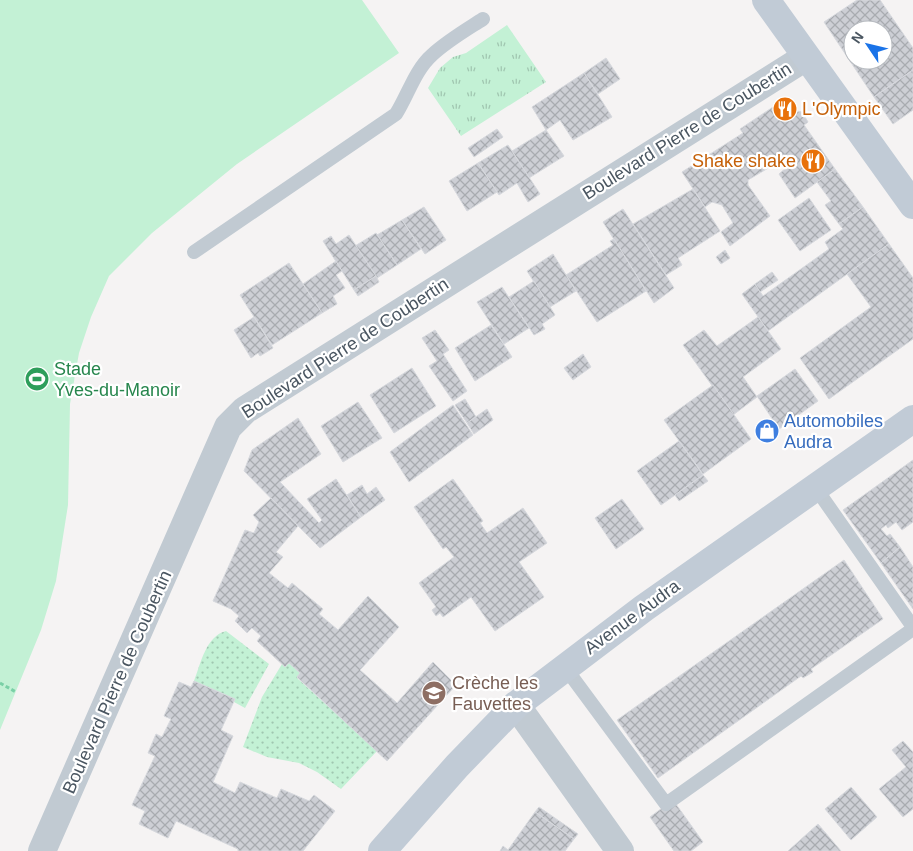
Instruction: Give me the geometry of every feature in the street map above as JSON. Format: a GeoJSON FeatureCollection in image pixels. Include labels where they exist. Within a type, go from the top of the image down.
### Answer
{"type":"FeatureCollection","features":[{"type":"Feature","properties":{"kind":"street"},"geometry":{"type":"LineString","coordinates":[[766,0],[913,205]]}},
{"type":"Feature","properties":{"kind":"street","name":"Boulevard Pierre de Coubertin"},"geometry":{"type":"LineString","coordinates":[[42,851],[228,427],[236,418],[245,410],[806,57]]}},
{"type":"Feature","properties":{"kind":"street","name":"Avenue Audra"},"geometry":{"type":"LineString","coordinates":[[382,851],[457,766],[516,705],[564,666],[913,419]]}},
{"type":"Feature","properties":{"kind":"street"},"geometry":{"type":"LineString","coordinates":[[516,705],[620,851]]}},
{"type":"Feature","properties":{"kind":"lane"},"geometry":{"type":"LineString","coordinates":[[194,252],[396,114],[407,97],[416,75],[431,55],[483,19]]}},
{"type":"Feature","properties":{"kind":"lane"},"geometry":{"type":"LineString","coordinates":[[564,666],[666,804],[913,628],[815,487]]}},
{"type":"Feature","properties":{"kind":"path"},"geometry":{"type":"LineString","coordinates":[[0,683],[16,692]]}},
{"type":"Feature","properties":{"kind":"green space","name":"Stade Yves-du-Manoir"},"geometry":{"type":"Polygon","coordinates":[[[0,0],[362,0],[399,53],[237,164],[152,233],[109,276],[91,317],[79,353],[70,404],[68,505],[56,581],[41,630],[0,730],[0,0]]]}},
{"type":"Feature","properties":{"kind":"green space"},"geometry":{"type":"Polygon","coordinates":[[[507,25],[546,82],[461,136],[428,88],[440,68],[453,57],[466,53],[507,25]]]}},
{"type":"Feature","properties":{"kind":"green space"},"geometry":{"type":"Polygon","coordinates":[[[226,631],[269,664],[245,708],[234,702],[235,699],[194,681],[209,644],[219,634],[226,631]]]}},
{"type":"Feature","properties":{"kind":"green space"},"geometry":{"type":"Polygon","coordinates":[[[289,663],[300,673],[297,678],[377,751],[341,789],[317,772],[299,763],[267,757],[243,747],[262,697],[282,664],[289,663]]]}},
{"type":"Feature","properties":{"kind":"building"},"geometry":{"type":"Polygon","coordinates":[[[857,0],[880,0],[913,48],[913,70],[874,97],[856,70],[893,70],[893,20],[843,20],[843,50],[824,22],[857,0]]]}},
{"type":"Feature","properties":{"kind":"building"},"geometry":{"type":"Polygon","coordinates":[[[606,58],[620,79],[598,94],[584,73],[606,58]]]}},
{"type":"Feature","properties":{"kind":"building"},"geometry":{"type":"Polygon","coordinates":[[[913,70],[913,110],[893,124],[874,97],[913,70]]]}},
{"type":"Feature","properties":{"kind":"building"},"geometry":{"type":"Polygon","coordinates":[[[584,73],[612,117],[573,140],[560,120],[546,130],[532,107],[584,73]]]}},
{"type":"Feature","properties":{"kind":"building"},"geometry":{"type":"Polygon","coordinates":[[[773,107],[802,112],[808,122],[804,125],[835,169],[795,198],[779,174],[787,167],[784,161],[777,160],[772,165],[770,161],[767,163],[770,167],[748,180],[748,185],[770,216],[730,246],[721,232],[733,223],[722,205],[712,202],[705,207],[682,172],[743,133],[740,129],[773,107]]]}},
{"type":"Feature","properties":{"kind":"building"},"geometry":{"type":"Polygon","coordinates":[[[497,129],[503,137],[474,157],[468,148],[497,129]]]}},
{"type":"Feature","properties":{"kind":"building"},"geometry":{"type":"Polygon","coordinates":[[[546,130],[564,156],[529,178],[512,151],[546,130]]]}},
{"type":"Feature","properties":{"kind":"building"},"geometry":{"type":"Polygon","coordinates":[[[508,145],[540,194],[528,202],[517,183],[499,195],[478,163],[508,145]]]}},
{"type":"Feature","properties":{"kind":"building"},"geometry":{"type":"Polygon","coordinates":[[[478,163],[497,192],[467,211],[449,181],[478,163]]]}},
{"type":"Feature","properties":{"kind":"building"},"geometry":{"type":"Polygon","coordinates":[[[835,169],[863,207],[839,224],[825,205],[831,201],[817,182],[835,169]]]}},
{"type":"Feature","properties":{"kind":"building"},"geometry":{"type":"Polygon","coordinates":[[[693,189],[720,231],[678,258],[682,265],[666,275],[633,224],[693,189]]]}},
{"type":"Feature","properties":{"kind":"building"},"geometry":{"type":"Polygon","coordinates":[[[809,198],[831,230],[800,251],[778,220],[809,198]]]}},
{"type":"Feature","properties":{"kind":"building"},"geometry":{"type":"Polygon","coordinates":[[[424,207],[446,240],[425,254],[402,220],[424,207]]]}},
{"type":"Feature","properties":{"kind":"building"},"geometry":{"type":"Polygon","coordinates":[[[863,207],[889,244],[768,331],[742,294],[755,284],[763,296],[829,249],[825,242],[843,229],[839,224],[863,207]]]}},
{"type":"Feature","properties":{"kind":"building"},"geometry":{"type":"Polygon","coordinates":[[[623,209],[674,288],[654,303],[603,222],[623,209]]]}},
{"type":"Feature","properties":{"kind":"building"},"geometry":{"type":"Polygon","coordinates":[[[402,220],[421,249],[397,265],[377,235],[402,220]]]}},
{"type":"Feature","properties":{"kind":"building"},"geometry":{"type":"Polygon","coordinates":[[[376,233],[397,265],[377,278],[355,246],[376,233]]]}},
{"type":"Feature","properties":{"kind":"building"},"geometry":{"type":"Polygon","coordinates":[[[349,235],[376,276],[354,290],[323,241],[331,236],[336,244],[349,235]]]}},
{"type":"Feature","properties":{"kind":"building"},"geometry":{"type":"Polygon","coordinates":[[[614,239],[646,291],[597,322],[566,275],[613,245],[610,241],[614,239]]]}},
{"type":"Feature","properties":{"kind":"building"},"geometry":{"type":"Polygon","coordinates":[[[889,244],[913,278],[913,339],[829,399],[800,358],[871,307],[847,274],[889,244]]]}},
{"type":"Feature","properties":{"kind":"building"},"geometry":{"type":"Polygon","coordinates":[[[725,250],[730,258],[721,264],[716,257],[725,250]]]}},
{"type":"Feature","properties":{"kind":"building"},"geometry":{"type":"Polygon","coordinates":[[[553,254],[576,291],[550,307],[527,271],[553,254]]]}},
{"type":"Feature","properties":{"kind":"building"},"geometry":{"type":"Polygon","coordinates":[[[336,261],[342,271],[336,275],[345,288],[333,296],[337,304],[322,313],[303,284],[336,261]]]}},
{"type":"Feature","properties":{"kind":"building"},"geometry":{"type":"Polygon","coordinates":[[[289,263],[322,313],[272,345],[240,295],[289,263]]]}},
{"type":"Feature","properties":{"kind":"building"},"geometry":{"type":"Polygon","coordinates":[[[772,272],[778,280],[760,292],[755,284],[772,272]]]}},
{"type":"Feature","properties":{"kind":"building"},"geometry":{"type":"Polygon","coordinates":[[[376,276],[379,282],[358,296],[354,290],[376,276]]]}},
{"type":"Feature","properties":{"kind":"building"},"geometry":{"type":"Polygon","coordinates":[[[534,281],[555,315],[542,324],[545,329],[534,335],[509,297],[534,281]]]}},
{"type":"Feature","properties":{"kind":"building"},"geometry":{"type":"Polygon","coordinates":[[[502,287],[529,328],[504,344],[477,302],[502,287]]]}},
{"type":"Feature","properties":{"kind":"building"},"geometry":{"type":"Polygon","coordinates":[[[254,317],[273,348],[260,356],[258,353],[251,358],[234,330],[254,317]]]}},
{"type":"Feature","properties":{"kind":"building"},"geometry":{"type":"Polygon","coordinates":[[[758,317],[781,349],[743,377],[757,397],[733,415],[683,345],[704,330],[717,346],[758,317]]]}},
{"type":"Feature","properties":{"kind":"building"},"geometry":{"type":"Polygon","coordinates":[[[491,325],[512,357],[475,381],[455,348],[491,325]]]}},
{"type":"Feature","properties":{"kind":"building"},"geometry":{"type":"Polygon","coordinates":[[[435,330],[449,350],[443,354],[467,391],[453,401],[429,366],[437,361],[422,338],[435,330]]]}},
{"type":"Feature","properties":{"kind":"building"},"geometry":{"type":"Polygon","coordinates":[[[583,354],[591,367],[573,380],[564,368],[583,354]]]}},
{"type":"Feature","properties":{"kind":"building"},"geometry":{"type":"Polygon","coordinates":[[[412,368],[436,406],[394,433],[370,395],[412,368]]]}},
{"type":"Feature","properties":{"kind":"building"},"geometry":{"type":"Polygon","coordinates":[[[795,369],[818,401],[779,429],[757,396],[795,369]]]}},
{"type":"Feature","properties":{"kind":"building"},"geometry":{"type":"Polygon","coordinates":[[[713,385],[751,439],[703,474],[664,420],[713,385]]]}},
{"type":"Feature","properties":{"kind":"building"},"geometry":{"type":"Polygon","coordinates":[[[465,399],[476,417],[467,423],[455,405],[465,399]]]}},
{"type":"Feature","properties":{"kind":"building"},"geometry":{"type":"Polygon","coordinates":[[[358,402],[382,438],[343,462],[321,426],[358,402]]]}},
{"type":"Feature","properties":{"kind":"building"},"geometry":{"type":"Polygon","coordinates":[[[453,405],[473,435],[409,482],[390,452],[453,405]]]}},
{"type":"Feature","properties":{"kind":"building"},"geometry":{"type":"Polygon","coordinates":[[[487,409],[493,420],[474,434],[467,423],[487,409]]]}},
{"type":"Feature","properties":{"kind":"building"},"geometry":{"type":"Polygon","coordinates":[[[298,418],[321,454],[280,482],[319,523],[322,520],[307,499],[336,479],[361,517],[320,548],[244,471],[252,450],[298,418]]]}},
{"type":"Feature","properties":{"kind":"building"},"geometry":{"type":"Polygon","coordinates":[[[679,441],[703,475],[661,505],[637,471],[679,441]]]}},
{"type":"Feature","properties":{"kind":"building"},"geometry":{"type":"Polygon","coordinates":[[[913,460],[913,522],[902,530],[896,522],[888,528],[886,525],[881,529],[887,536],[890,534],[900,547],[881,563],[843,510],[913,460]]]}},
{"type":"Feature","properties":{"kind":"building"},"geometry":{"type":"Polygon","coordinates":[[[703,475],[708,481],[679,501],[675,495],[703,475]]]}},
{"type":"Feature","properties":{"kind":"building"},"geometry":{"type":"Polygon","coordinates":[[[453,479],[483,521],[480,523],[487,533],[523,508],[547,543],[519,562],[544,597],[495,631],[471,597],[443,617],[440,613],[436,616],[432,610],[436,607],[419,583],[454,557],[446,547],[443,549],[414,507],[453,479]]]}},
{"type":"Feature","properties":{"kind":"building"},"geometry":{"type":"Polygon","coordinates":[[[362,485],[367,494],[376,487],[385,500],[361,517],[347,495],[362,485]]]}},
{"type":"Feature","properties":{"kind":"building"},"geometry":{"type":"Polygon","coordinates":[[[271,498],[298,526],[276,552],[283,557],[269,573],[288,588],[292,583],[323,609],[319,614],[338,630],[368,596],[399,627],[360,670],[397,703],[433,662],[456,685],[387,761],[297,677],[300,673],[289,663],[285,667],[257,641],[261,636],[252,628],[247,633],[235,621],[239,616],[231,609],[213,601],[245,530],[254,533],[259,522],[253,515],[271,498]]]}},
{"type":"Feature","properties":{"kind":"building"},"geometry":{"type":"Polygon","coordinates":[[[622,499],[644,529],[616,549],[595,518],[622,499]]]}},
{"type":"Feature","properties":{"kind":"building"},"geometry":{"type":"Polygon","coordinates":[[[900,547],[913,567],[913,609],[881,563],[900,547]]]}},
{"type":"Feature","properties":{"kind":"building"},"geometry":{"type":"Polygon","coordinates":[[[844,560],[883,619],[811,669],[813,672],[803,678],[801,676],[658,778],[617,720],[844,560]]]}},
{"type":"Feature","properties":{"kind":"building"},"geometry":{"type":"Polygon","coordinates":[[[194,681],[235,699],[221,730],[233,736],[213,782],[235,793],[240,782],[277,798],[281,789],[309,801],[314,795],[335,811],[303,851],[238,851],[238,849],[176,821],[168,838],[139,824],[145,811],[132,805],[155,756],[148,753],[156,734],[162,737],[171,719],[164,716],[179,682],[191,687],[194,681]]]}},
{"type":"Feature","properties":{"kind":"building"},"geometry":{"type":"Polygon","coordinates":[[[903,741],[913,752],[913,809],[903,817],[879,789],[906,767],[892,750],[903,741]]]}},
{"type":"Feature","properties":{"kind":"building"},"geometry":{"type":"Polygon","coordinates":[[[851,787],[877,817],[851,840],[825,809],[851,787]]]}},
{"type":"Feature","properties":{"kind":"building"},"geometry":{"type":"Polygon","coordinates":[[[673,800],[703,842],[691,851],[674,851],[650,817],[673,800]]]}},
{"type":"Feature","properties":{"kind":"building"},"geometry":{"type":"Polygon","coordinates":[[[539,807],[578,834],[574,839],[535,812],[539,807]]]}},
{"type":"Feature","properties":{"kind":"building"},"geometry":{"type":"Polygon","coordinates":[[[535,812],[574,839],[565,851],[500,851],[503,846],[508,850],[535,812]]]}},
{"type":"Feature","properties":{"kind":"building"},"geometry":{"type":"Polygon","coordinates":[[[818,824],[841,851],[788,851],[818,824]]]}},
{"type":"Feature","properties":{"kind":"place","name":"L'Olympic"},"geometry":{"type":"Point","coordinates":[785,109]}},
{"type":"Feature","properties":{"kind":"place","name":"Shake shake"},"geometry":{"type":"Point","coordinates":[813,161]}},
{"type":"Feature","properties":{"kind":"place","name":"Stade Yves-du-Manoir"},"geometry":{"type":"Point","coordinates":[37,379]}},
{"type":"Feature","properties":{"kind":"place","name":"Automobiles Audra"},"geometry":{"type":"Point","coordinates":[767,431]}},
{"type":"Feature","properties":{"kind":"place","name":"Crèche les Fauvettes"},"geometry":{"type":"Point","coordinates":[434,693]}}]}
